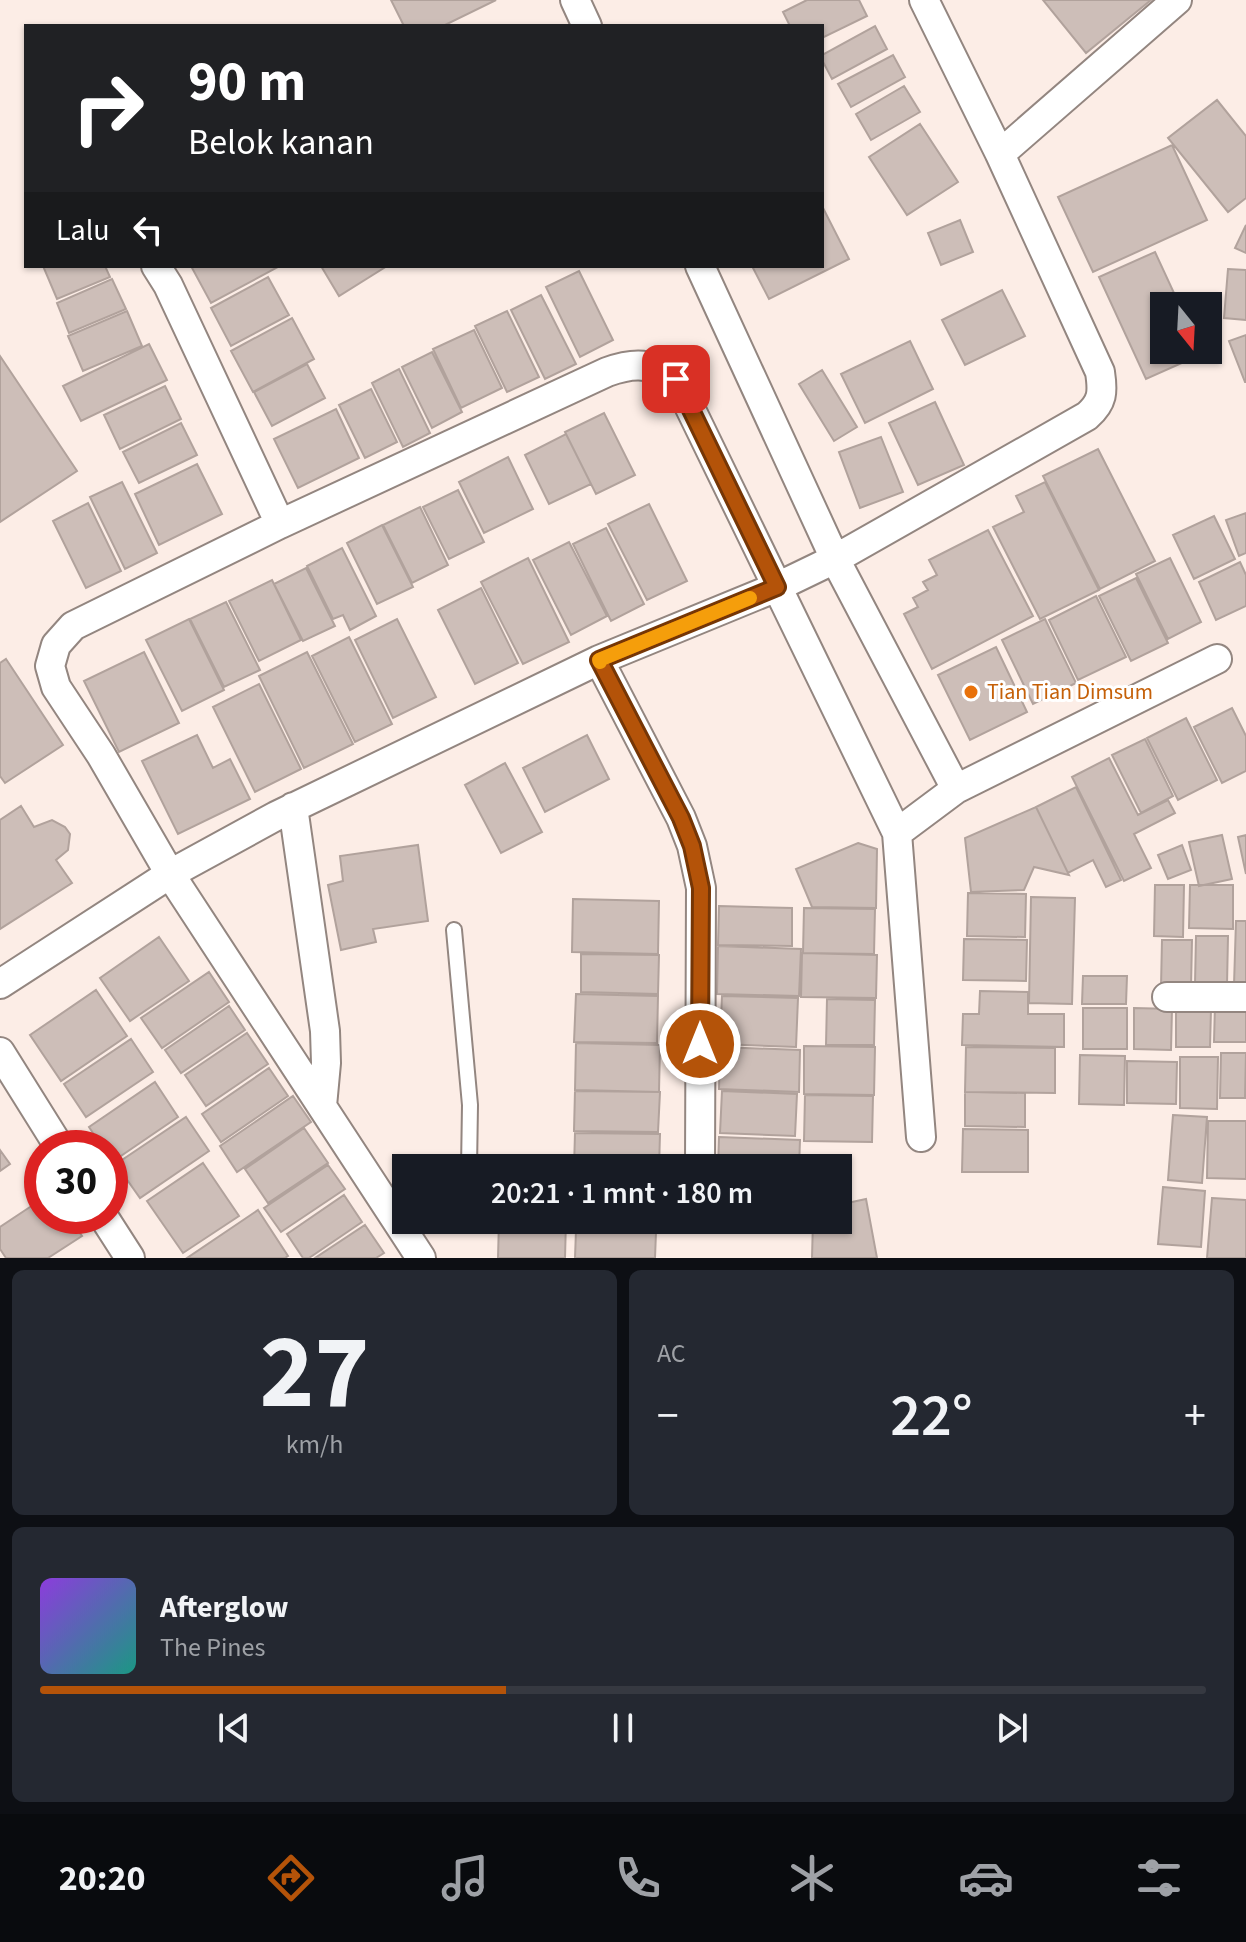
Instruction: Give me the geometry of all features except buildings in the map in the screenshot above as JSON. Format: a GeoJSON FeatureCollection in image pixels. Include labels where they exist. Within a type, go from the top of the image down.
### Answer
{"type":"FeatureCollection","features":[{"type":"Feature","properties":{"kind":"street"},"geometry":{"type":"LineString","coordinates":[[575,0],[586,24]]}},
{"type":"Feature","properties":{"kind":"street"},"geometry":{"type":"LineString","coordinates":[[0,984],[170,874],[293,807],[599,660],[777,587],[835,559],[1087,416],[1101,400],[1100,372],[1000,154],[924,0]]}},
{"type":"Feature","properties":{"kind":"street"},"geometry":{"type":"LineString","coordinates":[[1000,154],[1177,0]]}},
{"type":"Feature","properties":{"kind":"street"},"geometry":{"type":"LineString","coordinates":[[157,268],[280,524]]}},
{"type":"Feature","properties":{"kind":"street"},"geometry":{"type":"LineString","coordinates":[[701,268],[835,559],[956,789]]}},
{"type":"Feature","properties":{"kind":"street"},"geometry":{"type":"LineString","coordinates":[[392,1205],[322,1106],[170,874],[101,755],[56,687],[50,666],[56,645],[73,626],[280,524],[629,364],[659,369],[676,379],[897,833],[921,1137]]}},
{"type":"Feature","properties":{"kind":"street"},"geometry":{"type":"LineString","coordinates":[[897,833],[956,789],[1217,659]]}},
{"type":"Feature","properties":{"kind":"street"},"geometry":{"type":"LineString","coordinates":[[599,660],[681,818],[692,846],[701,888],[700,1154]]}},
{"type":"Feature","properties":{"kind":"street"},"geometry":{"type":"LineString","coordinates":[[293,807],[325,1031],[322,1106]]}},
{"type":"Feature","properties":{"kind":"street"},"geometry":{"type":"LineString","coordinates":[[1167,997],[1246,997]]}},
{"type":"Feature","properties":{"kind":"street"},"geometry":{"type":"LineString","coordinates":[[0,1052],[49,1130]]}},
{"type":"Feature","properties":{"kind":"street"},"geometry":{"type":"LineString","coordinates":[[115,1234],[130,1258]]}},
{"type":"Feature","properties":{"kind":"street"},"geometry":{"type":"LineString","coordinates":[[409,1234],[421,1258]]}},
{"type":"Feature","properties":{"kind":"lane"},"geometry":{"type":"LineString","coordinates":[[454,930],[470,1105],[469,1154]]}},
{"type":"Feature","properties":{"kind":"slow traffic"},"geometry":{"type":"LineString","coordinates":[[600,662],[750,598]]}},
{"type":"Feature","properties":{"kind":"place","name":"Tian Tian Dimsum"},"geometry":{"type":"Point","coordinates":[971,692]}},
{"type":"Feature","properties":{"kind":"route"},"geometry":{"type":"LineString","coordinates":[[676,379],[777,587],[599,660],[681,818],[692,846],[701,888],[700,1044]]}}]}
